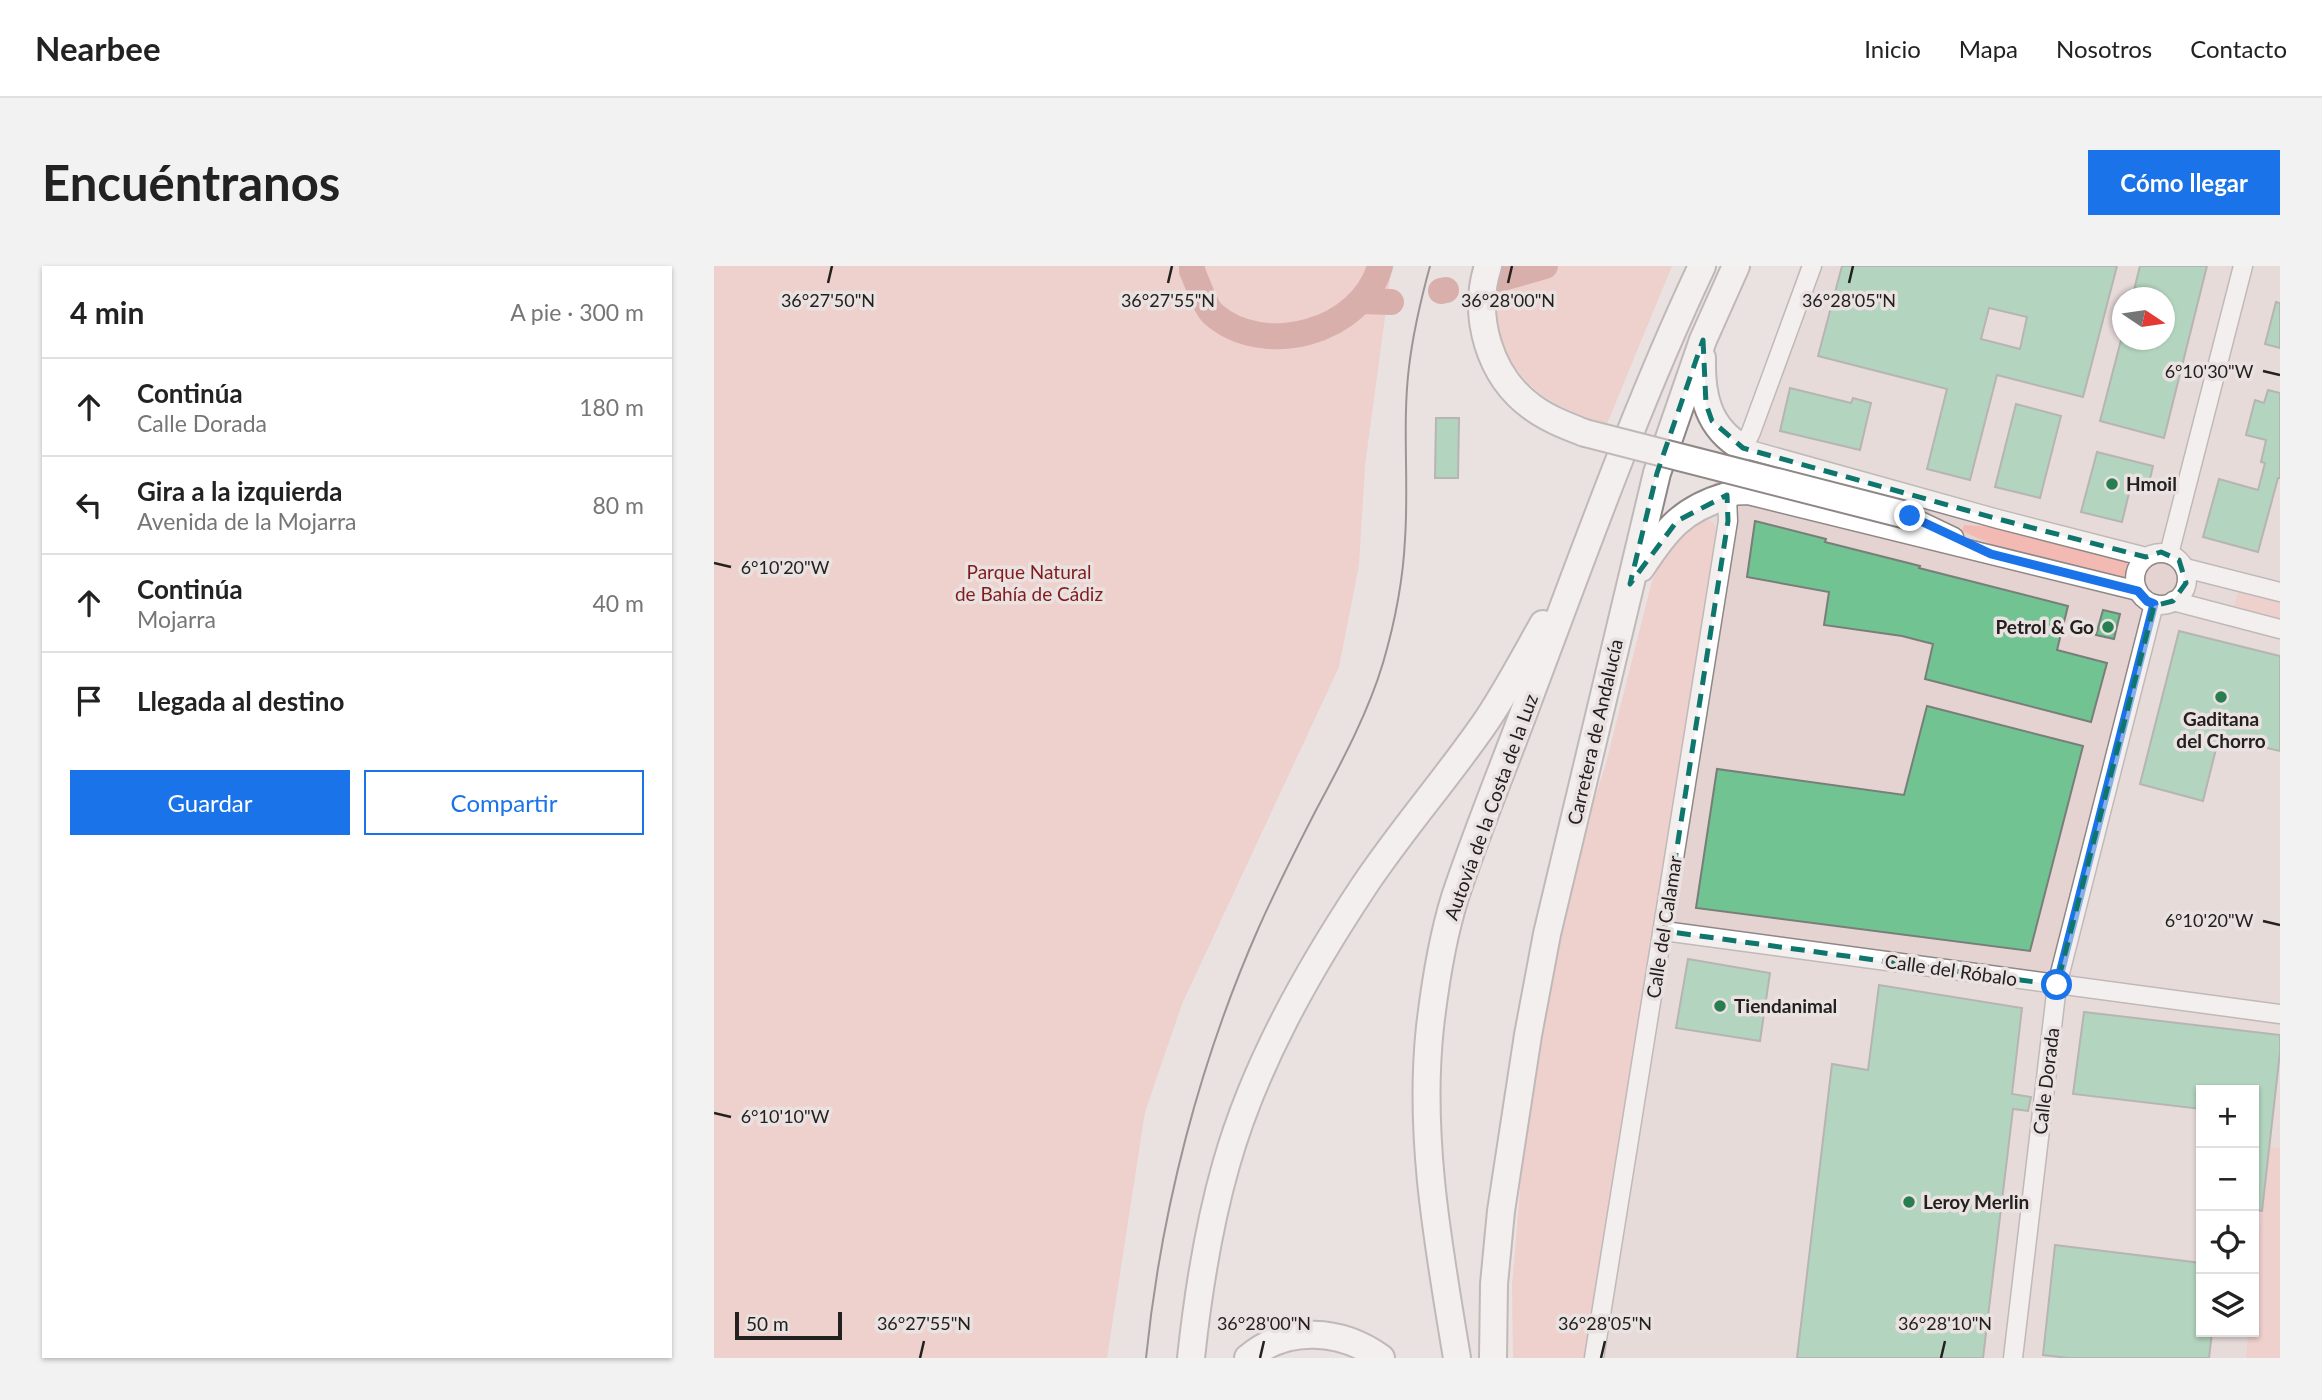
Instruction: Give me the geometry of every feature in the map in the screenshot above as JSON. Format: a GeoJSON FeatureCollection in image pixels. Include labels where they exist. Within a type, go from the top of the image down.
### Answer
{"type":"FeatureCollection","features":[{"type":"Feature","properties":{"kind":"highway"},"geometry":{"type":"LineString","coordinates":[[1488,266],[1482,296],[1482,317],[1487,340],[1502,375],[1529,405],[1553,420],[1586,433],[1910,516]]}},
{"type":"Feature","properties":{"kind":"highway"},"geometry":{"type":"LineString","coordinates":[[1191,1358],[1208,1236],[1226,1163],[1252,1091],[1287,1014],[1365,885],[1488,718],[1582,556],[1664,352],[1702,266]]}},
{"type":"Feature","properties":{"kind":"highway","name":"Carretera de Andalucía"},"geometry":{"type":"LineString","coordinates":[[1502,1210],[1528,1035],[1547,934],[1657,473],[1703,340],[1736,266]]}},
{"type":"Feature","properties":{"kind":"highway"},"geometry":{"type":"LineString","coordinates":[[1703,340],[1702,382],[1712,421],[1730,441],[1743,448]]}},
{"type":"Feature","properties":{"kind":"highway"},"geometry":{"type":"LineString","coordinates":[[1630,584],[1664,533],[1676,521],[1693,508],[1727,496]]}},
{"type":"Feature","properties":{"kind":"highway","name":"Autovía de la Costa de la Luz"},"geometry":{"type":"LineString","coordinates":[[1457,1358],[1438,1246],[1430,1171],[1427,1100],[1430,1029],[1439,966],[1455,899],[1582,556]]}},
{"type":"Feature","properties":{"kind":"highway"},"geometry":{"type":"LineString","coordinates":[[1493,1358],[1494,1284],[1502,1210]]}},
{"type":"Feature","properties":{"kind":"highway"},"geometry":{"type":"LineString","coordinates":[[1502,1210],[1504,1358]]}},
{"type":"Feature","properties":{"kind":"highway"},"geometry":{"type":"LineString","coordinates":[[1248,1358],[1274,1342],[1308,1334],[1348,1341],[1381,1358]]}},
{"type":"Feature","properties":{"kind":"street"},"geometry":{"type":"LineString","coordinates":[[1812,266],[1743,448],[2146,557]]}},
{"type":"Feature","properties":{"kind":"street"},"geometry":{"type":"LineString","coordinates":[[2169,554],[2243,266]]}},
{"type":"Feature","properties":{"kind":"street"},"geometry":{"type":"LineString","coordinates":[[1727,496],[1748,495],[2138,591]]}},
{"type":"Feature","properties":{"kind":"street","name":"Calle del Calamar"},"geometry":{"type":"LineString","coordinates":[[1594,1358],[1728,521],[1727,496]]}},
{"type":"Feature","properties":{"kind":"street"},"geometry":{"type":"LineString","coordinates":[[1910,516],[1998,519]]}},
{"type":"Feature","properties":{"kind":"street"},"geometry":{"type":"LineString","coordinates":[[1910,516],[1991,554]]}},
{"type":"Feature","properties":{"kind":"street"},"geometry":{"type":"LineString","coordinates":[[2161,552],[2169,554],[2185,568],[2184,590],[2174,601],[2154,604],[2138,591],[2135,576],[2140,562],[2146,557],[2161,552]]}},
{"type":"Feature","properties":{"kind":"street"},"geometry":{"type":"LineString","coordinates":[[2185,568],[2280,592]]}},
{"type":"Feature","properties":{"kind":"street"},"geometry":{"type":"LineString","coordinates":[[2174,601],[2280,629]]}},
{"type":"Feature","properties":{"kind":"street","name":"Calle Dorada"},"geometry":{"type":"LineString","coordinates":[[2013,1358],[2057,985],[2154,604]]}},
{"type":"Feature","properties":{"kind":"street","name":"Calle del Róbalo"},"geometry":{"type":"LineString","coordinates":[[1664,931],[2280,1014]]}},
{"type":"Feature","properties":{"kind":"highlighted area"},"geometry":{"type":"Polygon","coordinates":[[[1703,340],[1706,404],[1712,421],[1743,448],[1998,519],[2146,557],[2161,552],[2179,560],[2186,583],[2173,601],[2154,606],[2057,985],[1664,931],[1728,521],[1727,495],[1677,521],[1630,584],[1657,473],[1703,340]]]}},
{"type":"Feature","properties":{"kind":"shaded area"},"geometry":{"type":"Polygon","coordinates":[[[1800,266],[2280,266],[2280,1148],[2268,1147],[2259,1234],[2259,1085],[2196,1085],[2196,1337],[2248,1337],[2246,1358],[1586,1358],[1717,531],[1713,522],[1704,518],[1731,429],[1738,431],[1744,428],[1800,266]]]}},
{"type":"Feature","properties":{"kind":"green space","name":"Parque Natural de Bahía de Cádiz"},"geometry":{"type":"Polygon","coordinates":[[[714,266],[1394,266],[1391,272],[1365,466],[1359,565],[1339,667],[1182,1004],[1145,1112],[1107,1358],[714,1358],[714,266]]]}},
{"type":"Feature","properties":{"kind":"green space"},"geometry":{"type":"Polygon","coordinates":[[[1500,266],[1672,266],[1607,424],[1574,412],[1545,397],[1522,376],[1512,362],[1496,327],[1494,313],[1493,292],[1500,266]]]}},
{"type":"Feature","properties":{"kind":"green space"},"geometry":{"type":"Polygon","coordinates":[[[1704,518],[1713,522],[1717,531],[1586,1358],[1513,1358],[1512,1285],[1522,1167],[1544,1021],[1578,848],[1605,767],[1652,581],[1661,561],[1683,529],[1704,518]]]}},
{"type":"Feature","properties":{"kind":"green space"},"geometry":{"type":"Polygon","coordinates":[[[1964,525],[1995,527],[2123,558],[2128,571],[2124,577],[2117,579],[2007,551],[1962,531],[1964,525]]]}},
{"type":"Feature","properties":{"kind":"green space"},"geometry":{"type":"Polygon","coordinates":[[[2239,589],[2280,600],[2280,621],[2233,609],[2239,589]]]}},
{"type":"Feature","properties":{"kind":"green space"},"geometry":{"type":"Polygon","coordinates":[[[2268,1147],[2280,1148],[2280,1358],[2246,1358],[2248,1337],[2259,1337],[2259,1234],[2268,1147]]]}},
{"type":"Feature","properties":{"kind":"building"},"geometry":{"type":"Polygon","coordinates":[[[1842,266],[2117,266],[2083,397],[1997,375],[1970,480],[1927,469],[1947,389],[1818,356],[1842,266]],[[1989,308],[1981,339],[2020,349],[2027,317],[1989,308]]]}},
{"type":"Feature","properties":{"kind":"building"},"geometry":{"type":"Polygon","coordinates":[[[2140,266],[2207,266],[2164,438],[2100,421],[2118,350],[2175,350],[2175,287],[2135,287],[2140,266]]]}},
{"type":"Feature","properties":{"kind":"building"},"geometry":{"type":"Polygon","coordinates":[[[2276,302],[2280,303],[2280,348],[2265,344],[2276,302]]]}},
{"type":"Feature","properties":{"kind":"building"},"geometry":{"type":"Polygon","coordinates":[[[1790,388],[1851,403],[1853,398],[1871,403],[1860,450],[1780,431],[1790,388]]]}},
{"type":"Feature","properties":{"kind":"building"},"geometry":{"type":"Polygon","coordinates":[[[2268,390],[2280,393],[2280,478],[2258,552],[2203,537],[2219,479],[2258,490],[2265,463],[2261,462],[2266,440],[2246,435],[2255,400],[2264,403],[2268,390]]]}},
{"type":"Feature","properties":{"kind":"building"},"geometry":{"type":"Polygon","coordinates":[[[2016,404],[2061,416],[2040,498],[1995,487],[2016,404]]]}},
{"type":"Feature","properties":{"kind":"building"},"geometry":{"type":"Polygon","coordinates":[[[1436,418],[1459,418],[1458,478],[1435,478],[1436,418]]]}},
{"type":"Feature","properties":{"kind":"building"},"geometry":{"type":"Polygon","coordinates":[[[2097,452],[2153,466],[2147,493],[2130,489],[2122,522],[2081,512],[2097,452]]]}},
{"type":"Feature","properties":{"kind":"building"},"geometry":{"type":"Polygon","coordinates":[[[1755,521],[1826,539],[1825,542],[1920,566],[1919,568],[2068,606],[2057,650],[2107,663],[2091,722],[1925,679],[1933,644],[1902,636],[1824,625],[1829,592],[1747,577],[1755,521]]]}},
{"type":"Feature","properties":{"kind":"building"},"geometry":{"type":"Polygon","coordinates":[[[2103,610],[2120,614],[2114,639],[2096,635],[2103,610]]]}},
{"type":"Feature","properties":{"kind":"building","name":"Gaditana del Chorro"},"geometry":{"type":"Polygon","coordinates":[[[2179,631],[2280,656],[2280,751],[2219,737],[2203,801],[2140,784],[2179,631]]]}},
{"type":"Feature","properties":{"kind":"building"},"geometry":{"type":"Polygon","coordinates":[[[1927,706],[2083,746],[2030,951],[1696,908],[1717,769],[1904,795],[1927,706]]]}},
{"type":"Feature","properties":{"kind":"building"},"geometry":{"type":"Polygon","coordinates":[[[1688,959],[1770,973],[1760,1041],[1676,1028],[1688,959]]]}},
{"type":"Feature","properties":{"kind":"building","name":"Leroy Merlin"},"geometry":{"type":"Polygon","coordinates":[[[1879,985],[2022,1008],[2012,1094],[2031,1097],[2028,1111],[2013,1109],[1983,1358],[1797,1358],[1832,1064],[1868,1070],[1879,985]]]}},
{"type":"Feature","properties":{"kind":"building"},"geometry":{"type":"Polygon","coordinates":[[[2084,1012],[2280,1035],[2262,1211],[2259,1211],[2259,1085],[2196,1085],[2196,1108],[2073,1094],[2084,1012]]]}},
{"type":"Feature","properties":{"kind":"building"},"geometry":{"type":"Polygon","coordinates":[[[2055,1245],[2196,1262],[2196,1337],[2211,1337],[2209,1358],[2068,1358],[2043,1355],[2055,1245]]]}},
{"type":"Feature","properties":{"kind":"waterway"},"geometry":{"type":"LineString","coordinates":[[1192,266],[1201,294],[1213,314],[1234,328],[1258,335],[1284,336],[1309,332],[1333,322],[1353,308],[1370,289],[1380,266]]}},
{"type":"Feature","properties":{"kind":"waterway"},"geometry":{"type":"LineString","coordinates":[[1499,279],[1545,266]]}},
{"type":"Feature","properties":{"kind":"waterway"},"geometry":{"type":"LineString","coordinates":[[1441,291],[1446,290]]}},
{"type":"Feature","properties":{"kind":"waterway"},"geometry":{"type":"LineString","coordinates":[[1362,301],[1391,302]]}},
{"type":"Feature","properties":{"kind":"tram line"},"geometry":{"type":"LineString","coordinates":[[1146,1358],[1173,1193],[1186,1138],[1218,1031],[1265,913],[1361,721],[1377,683],[1387,648],[1398,601],[1404,555],[1409,367],[1430,266]]}},
{"type":"Feature","properties":{"kind":"place","name":"Hmoil"},"geometry":{"type":"Point","coordinates":[2112,484]}},
{"type":"Feature","properties":{"kind":"place","name":"Petrol & Go"},"geometry":{"type":"Point","coordinates":[2108,627]}},
{"type":"Feature","properties":{"kind":"place","name":"Gaditana del Chorro"},"geometry":{"type":"Point","coordinates":[2221,697]}},
{"type":"Feature","properties":{"kind":"place","name":"Tiendanimal"},"geometry":{"type":"Point","coordinates":[1720,1006]}},
{"type":"Feature","properties":{"kind":"place","name":"Leroy Merlin"},"geometry":{"type":"Point","coordinates":[1909,1202]}},
{"type":"Feature","properties":{"kind":"route"},"geometry":{"type":"LineString","coordinates":[[1910,516],[1991,554],[2138,591],[2142,597],[2154,604],[2057,985]]}}]}
